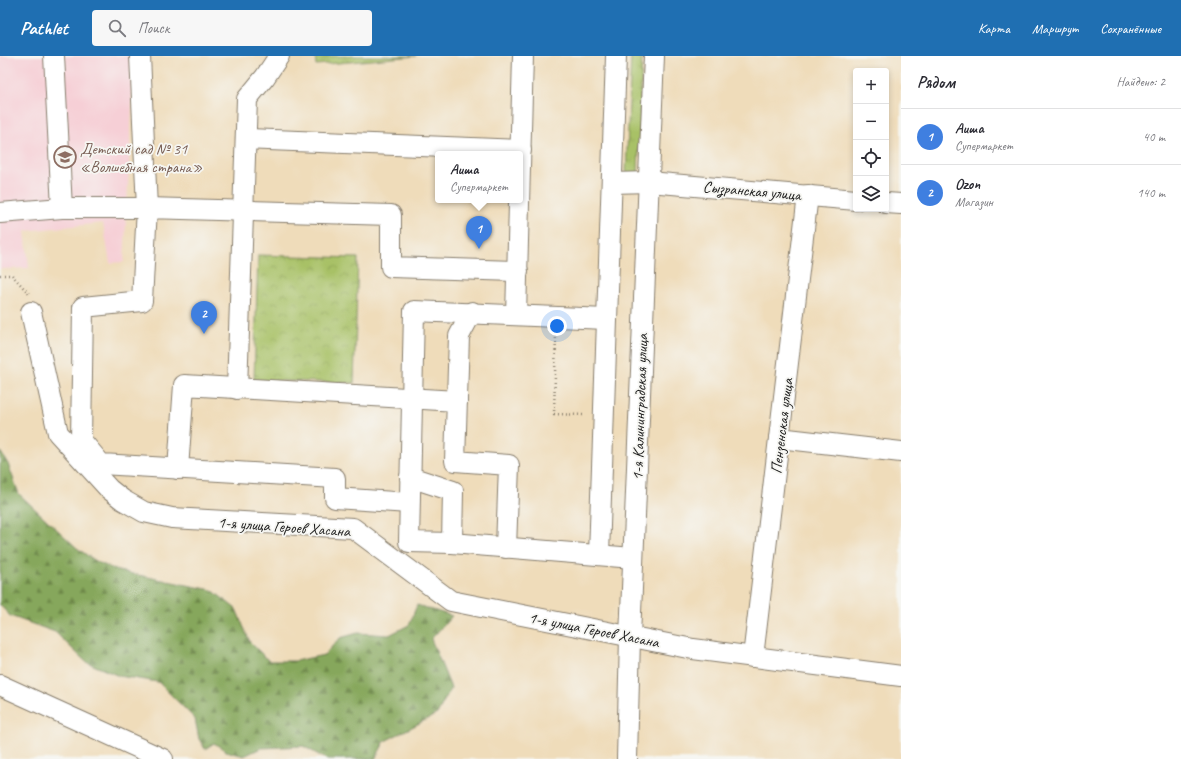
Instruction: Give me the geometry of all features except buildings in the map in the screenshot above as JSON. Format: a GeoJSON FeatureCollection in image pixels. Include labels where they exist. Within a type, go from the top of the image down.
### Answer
{"type":"FeatureCollection","features":[{"type":"Feature","properties":{"kind":"street"},"geometry":{"type":"LineString","coordinates":[[54,56],[62,208]]}},
{"type":"Feature","properties":{"kind":"street"},"geometry":{"type":"LineString","coordinates":[[140,56],[147,208],[142,301],[83,307],[81,440],[101,464],[335,478],[335,498],[410,503]]}},
{"type":"Feature","properties":{"kind":"street"},"geometry":{"type":"LineString","coordinates":[[237,389],[247,99],[265,77],[279,56]]}},
{"type":"Feature","properties":{"kind":"street"},"geometry":{"type":"LineString","coordinates":[[246,139],[521,150],[523,56]]}},
{"type":"Feature","properties":{"kind":"street"},"geometry":{"type":"LineString","coordinates":[[599,555],[616,56]]}},
{"type":"Feature","properties":{"kind":"street","name":"1-я Калининградская улица"},"geometry":{"type":"LineString","coordinates":[[627,759],[633,558],[654,56]]}},
{"type":"Feature","properties":{"kind":"street","name":"Сызранская улица"},"geometry":{"type":"LineString","coordinates":[[612,183],[649,182],[853,200]]}},
{"type":"Feature","properties":{"kind":"street","name":"Пензенская улица"},"geometry":{"type":"LineString","coordinates":[[753,656],[808,195]]}},
{"type":"Feature","properties":{"kind":"street"},"geometry":{"type":"LineString","coordinates":[[516,315],[520,203]]}},
{"type":"Feature","properties":{"kind":"street"},"geometry":{"type":"LineString","coordinates":[[889,203],[901,204]]}},
{"type":"Feature","properties":{"kind":"street"},"geometry":{"type":"LineString","coordinates":[[0,213],[62,208],[147,208],[391,214],[391,267],[518,271]]}},
{"type":"Feature","properties":{"kind":"street"},"geometry":{"type":"LineString","coordinates":[[607,319],[472,312],[414,311],[408,542],[452,543],[633,558]]}},
{"type":"Feature","properties":{"kind":"street","name":"1-я улица Героев Хасана"},"geometry":{"type":"LineString","coordinates":[[31,312],[58,433],[109,489],[123,500],[144,512],[172,518],[353,528],[451,601],[693,649],[901,676]]}},
{"type":"Feature","properties":{"kind":"street"},"geometry":{"type":"LineString","coordinates":[[472,312],[459,336],[455,461],[509,465],[506,548]]}},
{"type":"Feature","properties":{"kind":"street"},"geometry":{"type":"LineString","coordinates":[[178,469],[184,385],[457,401]]}},
{"type":"Feature","properties":{"kind":"street"},"geometry":{"type":"LineString","coordinates":[[779,438],[901,452]]}},
{"type":"Feature","properties":{"kind":"street"},"geometry":{"type":"LineString","coordinates":[[410,477],[453,491],[452,543]]}},
{"type":"Feature","properties":{"kind":"street"},"geometry":{"type":"LineString","coordinates":[[0,685],[163,759]]}},
{"type":"Feature","properties":{"kind":"path"},"geometry":{"type":"LineString","coordinates":[[0,276],[12,275],[28,293],[31,312]]}},
{"type":"Feature","properties":{"kind":"path"},"geometry":{"type":"LineString","coordinates":[[556,317],[554,414],[604,416]]}},
{"type":"Feature","properties":{"kind":"shaded area","name":"Детский сад № 31 «Волшебная страна»"},"geometry":{"type":"Polygon","coordinates":[[[0,56],[131,56],[132,107],[124,262],[110,263],[103,223],[25,231],[29,268],[0,269],[0,56]]]}},
{"type":"Feature","properties":{"kind":"green space"},"geometry":{"type":"Polygon","coordinates":[[[315,56],[416,56],[316,65],[315,56]]]}},
{"type":"Feature","properties":{"kind":"green space"},"geometry":{"type":"Polygon","coordinates":[[[631,56],[642,56],[638,175],[626,174],[631,56]]]}},
{"type":"Feature","properties":{"kind":"green space"},"geometry":{"type":"Polygon","coordinates":[[[258,255],[358,258],[354,383],[254,380],[258,255]]]}},
{"type":"Feature","properties":{"kind":"green space"},"geometry":{"type":"Polygon","coordinates":[[[0,451],[8,464],[19,494],[77,548],[95,561],[118,571],[212,590],[236,609],[250,642],[269,661],[295,661],[324,655],[340,638],[358,633],[389,635],[409,625],[417,605],[452,616],[431,639],[451,688],[437,714],[385,741],[375,759],[326,759],[303,746],[261,748],[244,756],[226,751],[214,743],[205,749],[199,739],[195,719],[158,682],[119,676],[86,662],[55,632],[10,616],[0,605],[0,451]]]}},
{"type":"Feature","properties":{"kind":"place","name":"Детский сад № 31 «Волшебная страна»"},"geometry":{"type":"Point","coordinates":[65,157]}},
{"type":"Feature","properties":{"kind":"place","name":"Аиша"},"geometry":{"type":"Point","coordinates":[479,249]}},
{"type":"Feature","properties":{"kind":"place","name":"Ozon"},"geometry":{"type":"Point","coordinates":[204,334]}}]}
